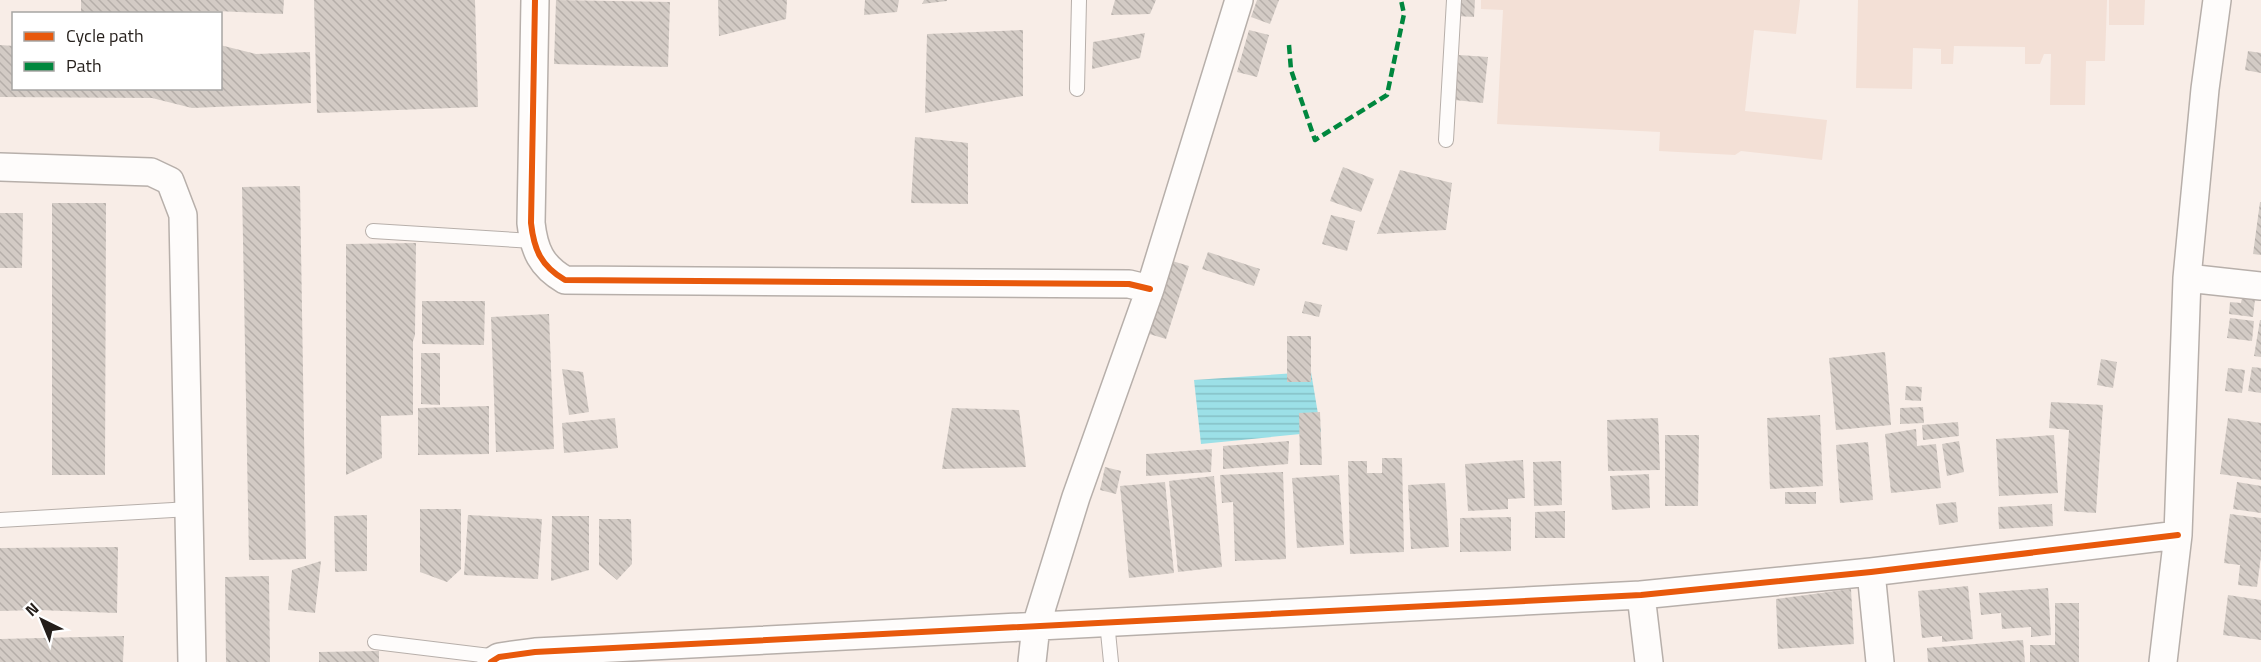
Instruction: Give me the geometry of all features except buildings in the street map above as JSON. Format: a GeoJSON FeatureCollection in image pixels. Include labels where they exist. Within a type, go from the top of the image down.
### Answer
{"type":"FeatureCollection","features":[{"type":"Feature","properties":{"kind":"street"},"geometry":{"type":"LineString","coordinates":[[535,0],[531,223],[533,242],[550,271],[565,280],[1129,284],[1150,289]]}},
{"type":"Feature","properties":{"kind":"street"},"geometry":{"type":"LineString","coordinates":[[1032,662],[1036,626],[1076,497],[1150,289],[1239,0]]}},
{"type":"Feature","properties":{"kind":"street"},"geometry":{"type":"LineString","coordinates":[[2163,662],[2178,535],[2187,278],[2205,89],[2217,0]]}},
{"type":"Feature","properties":{"kind":"street"},"geometry":{"type":"LineString","coordinates":[[0,167],[151,172],[170,181],[183,215],[192,662]]}},
{"type":"Feature","properties":{"kind":"street"},"geometry":{"type":"LineString","coordinates":[[2187,278],[2261,286]]}},
{"type":"Feature","properties":{"kind":"street"},"geometry":{"type":"LineString","coordinates":[[495,660],[535,652],[1641,596],[1871,572],[2178,535]]}},
{"type":"Feature","properties":{"kind":"street"},"geometry":{"type":"LineString","coordinates":[[1871,572],[1880,662]]}},
{"type":"Feature","properties":{"kind":"street"},"geometry":{"type":"LineString","coordinates":[[1641,596],[1649,662]]}},
{"type":"Feature","properties":{"kind":"lane"},"geometry":{"type":"LineString","coordinates":[[1077,89],[1079,0]]}},
{"type":"Feature","properties":{"kind":"lane"},"geometry":{"type":"LineString","coordinates":[[1446,140],[1454,0]]}},
{"type":"Feature","properties":{"kind":"lane"},"geometry":{"type":"LineString","coordinates":[[373,231],[533,242]]}},
{"type":"Feature","properties":{"kind":"lane"},"geometry":{"type":"LineString","coordinates":[[0,520],[190,509]]}},
{"type":"Feature","properties":{"kind":"lane"},"geometry":{"type":"LineString","coordinates":[[1107,622],[1111,662]]}},
{"type":"Feature","properties":{"kind":"lane"},"geometry":{"type":"LineString","coordinates":[[375,642],[495,660]]}},
{"type":"Feature","properties":{"kind":"shaded area"},"geometry":{"type":"Polygon","coordinates":[[[1481,0],[1800,0],[1796,34],[1754,30],[1745,111],[1827,120],[1822,160],[1741,151],[1735,155],[1659,151],[1660,132],[1497,124],[1503,10],[1481,9],[1481,0]]]}},
{"type":"Feature","properties":{"kind":"shaded area"},"geometry":{"type":"Polygon","coordinates":[[[1858,0],[2107,0],[2105,61],[2086,61],[2085,105],[2050,105],[2051,54],[2044,54],[2040,64],[2025,64],[2025,47],[1954,46],[1953,64],[1941,64],[1941,49],[1913,48],[1912,89],[1856,88],[1858,0]]]}},
{"type":"Feature","properties":{"kind":"shaded area"},"geometry":{"type":"Polygon","coordinates":[[[2109,0],[2145,0],[2144,25],[2109,25],[2109,0]]]}},
{"type":"Feature","properties":{"kind":"water"},"geometry":{"type":"Polygon","coordinates":[[[1311,372],[1321,432],[1201,444],[1194,380],[1311,372]]]}},
{"type":"Feature","properties":{"kind":"marked path"},"geometry":{"type":"LineString","coordinates":[[1289,45],[1291,70],[1315,140],[1387,95],[1404,14],[1401,0]]}},
{"type":"Feature","properties":{"kind":"cycle path"},"geometry":{"type":"LineString","coordinates":[[535,0],[531,223],[534,241],[544,263],[565,280],[1129,284],[1150,289]]}},
{"type":"Feature","properties":{"kind":"cycle path"},"geometry":{"type":"LineString","coordinates":[[491,662],[499,657],[535,652],[1641,595],[1871,572],[2178,535]]}}]}
